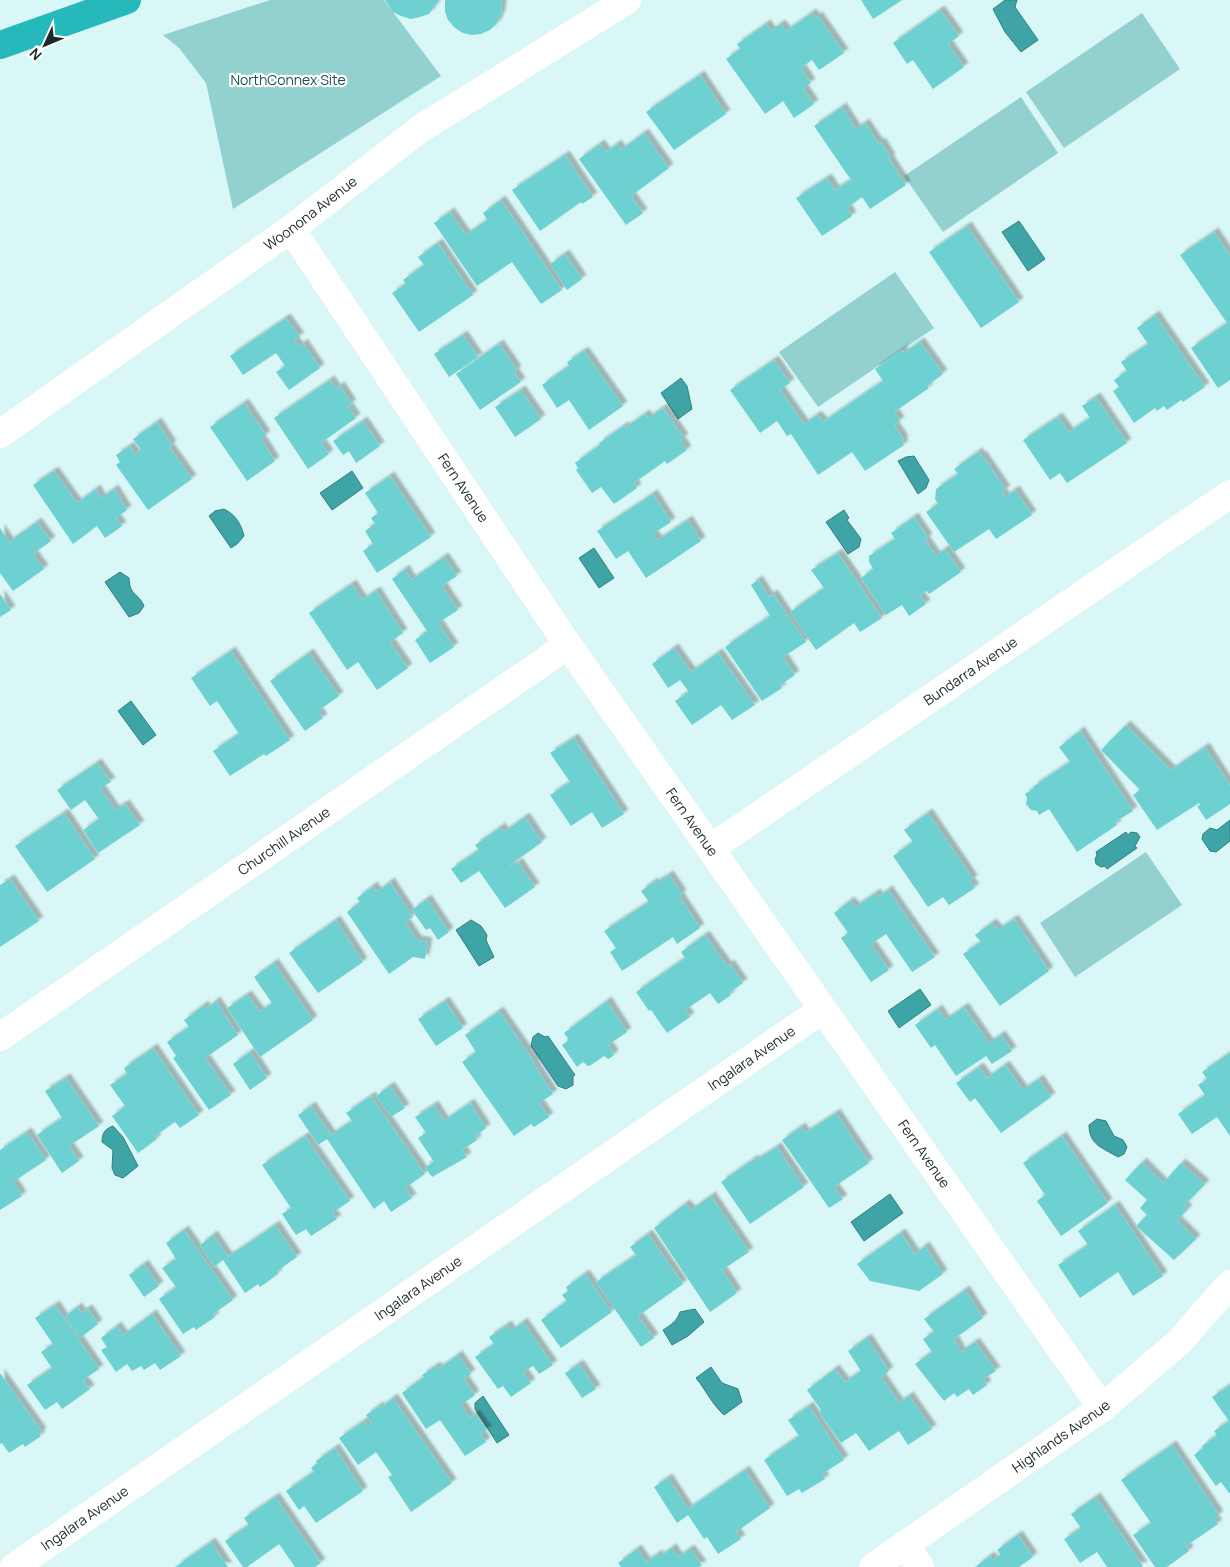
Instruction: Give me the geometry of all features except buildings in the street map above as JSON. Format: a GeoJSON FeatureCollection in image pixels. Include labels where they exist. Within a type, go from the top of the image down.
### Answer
{"type":"FeatureCollection","features":[{"type":"Feature","properties":{"kind":"highway"},"geometry":{"type":"LineString","coordinates":[[0,45],[127,0]]}},
{"type":"Feature","properties":{"kind":"street","name":"Woonona Avenue"},"geometry":{"type":"LineString","coordinates":[[0,434],[291,229],[420,129],[627,0]]}},
{"type":"Feature","properties":{"kind":"street","name":"Fern Avenue"},"geometry":{"type":"LineString","coordinates":[[291,229],[568,645],[712,848],[1102,1408]]}},
{"type":"Feature","properties":{"kind":"street","name":"Bundarra Avenue"},"geometry":{"type":"LineString","coordinates":[[712,848],[1230,494]]}},
{"type":"Feature","properties":{"kind":"street","name":"Churchill Avenue"},"geometry":{"type":"LineString","coordinates":[[0,1037],[568,645]]}},
{"type":"Feature","properties":{"kind":"street","name":"Ingalara Avenue"},"geometry":{"type":"LineString","coordinates":[[14,1567],[823,1010]]}},
{"type":"Feature","properties":{"kind":"street","name":"Highlands Avenue"},"geometry":{"type":"LineString","coordinates":[[873,1567],[912,1556],[1102,1408],[1179,1342],[1230,1284]]}},
{"type":"Feature","properties":{"kind":"green space","name":"NorthConnex Site"},"geometry":{"type":"Polygon","coordinates":[[[270,0],[384,0],[441,76],[233,209],[206,83],[179,48],[163,35],[270,0]]]}},
{"type":"Feature","properties":{"kind":"green space"},"geometry":{"type":"Polygon","coordinates":[[[1142,13],[1180,69],[1064,148],[1026,92],[1142,13]]]}},
{"type":"Feature","properties":{"kind":"green space"},"geometry":{"type":"Polygon","coordinates":[[[1021,97],[1058,153],[943,232],[904,176],[1021,97]]]}},
{"type":"Feature","properties":{"kind":"green space"},"geometry":{"type":"Polygon","coordinates":[[[895,272],[934,328],[818,407],[779,352],[895,272]]]}},
{"type":"Feature","properties":{"kind":"green space"},"geometry":{"type":"Polygon","coordinates":[[[1146,852],[1182,905],[1075,977],[1040,923],[1146,852]]]}},
{"type":"Feature","properties":{"kind":"shaded area"},"geometry":{"type":"Polygon","coordinates":[[[1005,0],[1017,0],[1015,7],[1038,40],[1021,52],[1005,32],[993,9],[1005,0]]]}},
{"type":"Feature","properties":{"kind":"shaded area"},"geometry":{"type":"Polygon","coordinates":[[[1019,221],[1045,259],[1028,271],[1002,232],[1019,221]]]}},
{"type":"Feature","properties":{"kind":"shaded area"},"geometry":{"type":"Polygon","coordinates":[[[681,378],[687,386],[692,409],[678,419],[661,393],[681,378]]]}},
{"type":"Feature","properties":{"kind":"shaded area"},"geometry":{"type":"Polygon","coordinates":[[[914,456],[929,480],[926,488],[918,494],[898,461],[914,456]]]}},
{"type":"Feature","properties":{"kind":"shaded area"},"geometry":{"type":"Polygon","coordinates":[[[352,471],[363,488],[332,510],[320,493],[352,471]]]}},
{"type":"Feature","properties":{"kind":"shaded area"},"geometry":{"type":"Polygon","coordinates":[[[224,509],[237,520],[244,536],[231,548],[209,516],[215,511],[224,509]]]}},
{"type":"Feature","properties":{"kind":"shaded area"},"geometry":{"type":"Polygon","coordinates":[[[844,510],[849,518],[847,520],[861,539],[859,547],[848,554],[826,522],[844,510]]]}},
{"type":"Feature","properties":{"kind":"shaded area"},"geometry":{"type":"Polygon","coordinates":[[[594,548],[614,578],[599,588],[579,558],[594,548]]]}},
{"type":"Feature","properties":{"kind":"shaded area"},"geometry":{"type":"Polygon","coordinates":[[[120,572],[129,578],[133,592],[144,606],[139,613],[129,617],[105,582],[120,572]]]}},
{"type":"Feature","properties":{"kind":"shaded area"},"geometry":{"type":"Polygon","coordinates":[[[131,701],[156,735],[143,745],[118,711],[131,701]]]}},
{"type":"Feature","properties":{"kind":"shaded area"},"geometry":{"type":"Polygon","coordinates":[[[1230,820],[1230,841],[1216,852],[1210,851],[1202,839],[1203,834],[1210,828],[1217,830],[1230,820]]]}},
{"type":"Feature","properties":{"kind":"shaded area"},"geometry":{"type":"Polygon","coordinates":[[[1126,832],[1128,835],[1131,832],[1137,833],[1140,837],[1135,846],[1137,848],[1107,869],[1105,866],[1101,867],[1096,864],[1096,852],[1126,832]]]}},
{"type":"Feature","properties":{"kind":"shaded area"},"geometry":{"type":"Polygon","coordinates":[[[471,920],[481,926],[487,935],[486,940],[494,957],[479,966],[456,930],[471,920]]]}},
{"type":"Feature","properties":{"kind":"shaded area"},"geometry":{"type":"Polygon","coordinates":[[[920,989],[931,1005],[899,1028],[888,1011],[920,989]]]}},
{"type":"Feature","properties":{"kind":"shaded area"},"geometry":{"type":"Polygon","coordinates":[[[538,1033],[545,1037],[548,1036],[575,1075],[573,1076],[573,1085],[566,1089],[558,1086],[531,1046],[533,1037],[538,1033]]]}},
{"type":"Feature","properties":{"kind":"shaded area"},"geometry":{"type":"Polygon","coordinates":[[[1097,1119],[1106,1121],[1114,1136],[1123,1140],[1127,1147],[1124,1154],[1118,1157],[1094,1142],[1089,1125],[1097,1119]]]}},
{"type":"Feature","properties":{"kind":"shaded area"},"geometry":{"type":"Polygon","coordinates":[[[113,1126],[123,1137],[138,1166],[123,1178],[115,1175],[112,1168],[113,1150],[102,1142],[104,1132],[113,1126]]]}},
{"type":"Feature","properties":{"kind":"shaded area"},"geometry":{"type":"Polygon","coordinates":[[[890,1194],[903,1213],[864,1241],[851,1222],[890,1194]]]}},
{"type":"Feature","properties":{"kind":"shaded area"},"geometry":{"type":"Polygon","coordinates":[[[695,1309],[704,1322],[688,1336],[672,1345],[663,1330],[677,1318],[680,1312],[695,1309]]]}},
{"type":"Feature","properties":{"kind":"shaded area"},"geometry":{"type":"Polygon","coordinates":[[[711,1367],[722,1383],[738,1389],[742,1402],[724,1415],[696,1378],[711,1367]]]}},
{"type":"Feature","properties":{"kind":"shaded area"},"geometry":{"type":"Polygon","coordinates":[[[483,1396],[509,1435],[497,1443],[475,1409],[475,1403],[483,1396]]]}}]}
